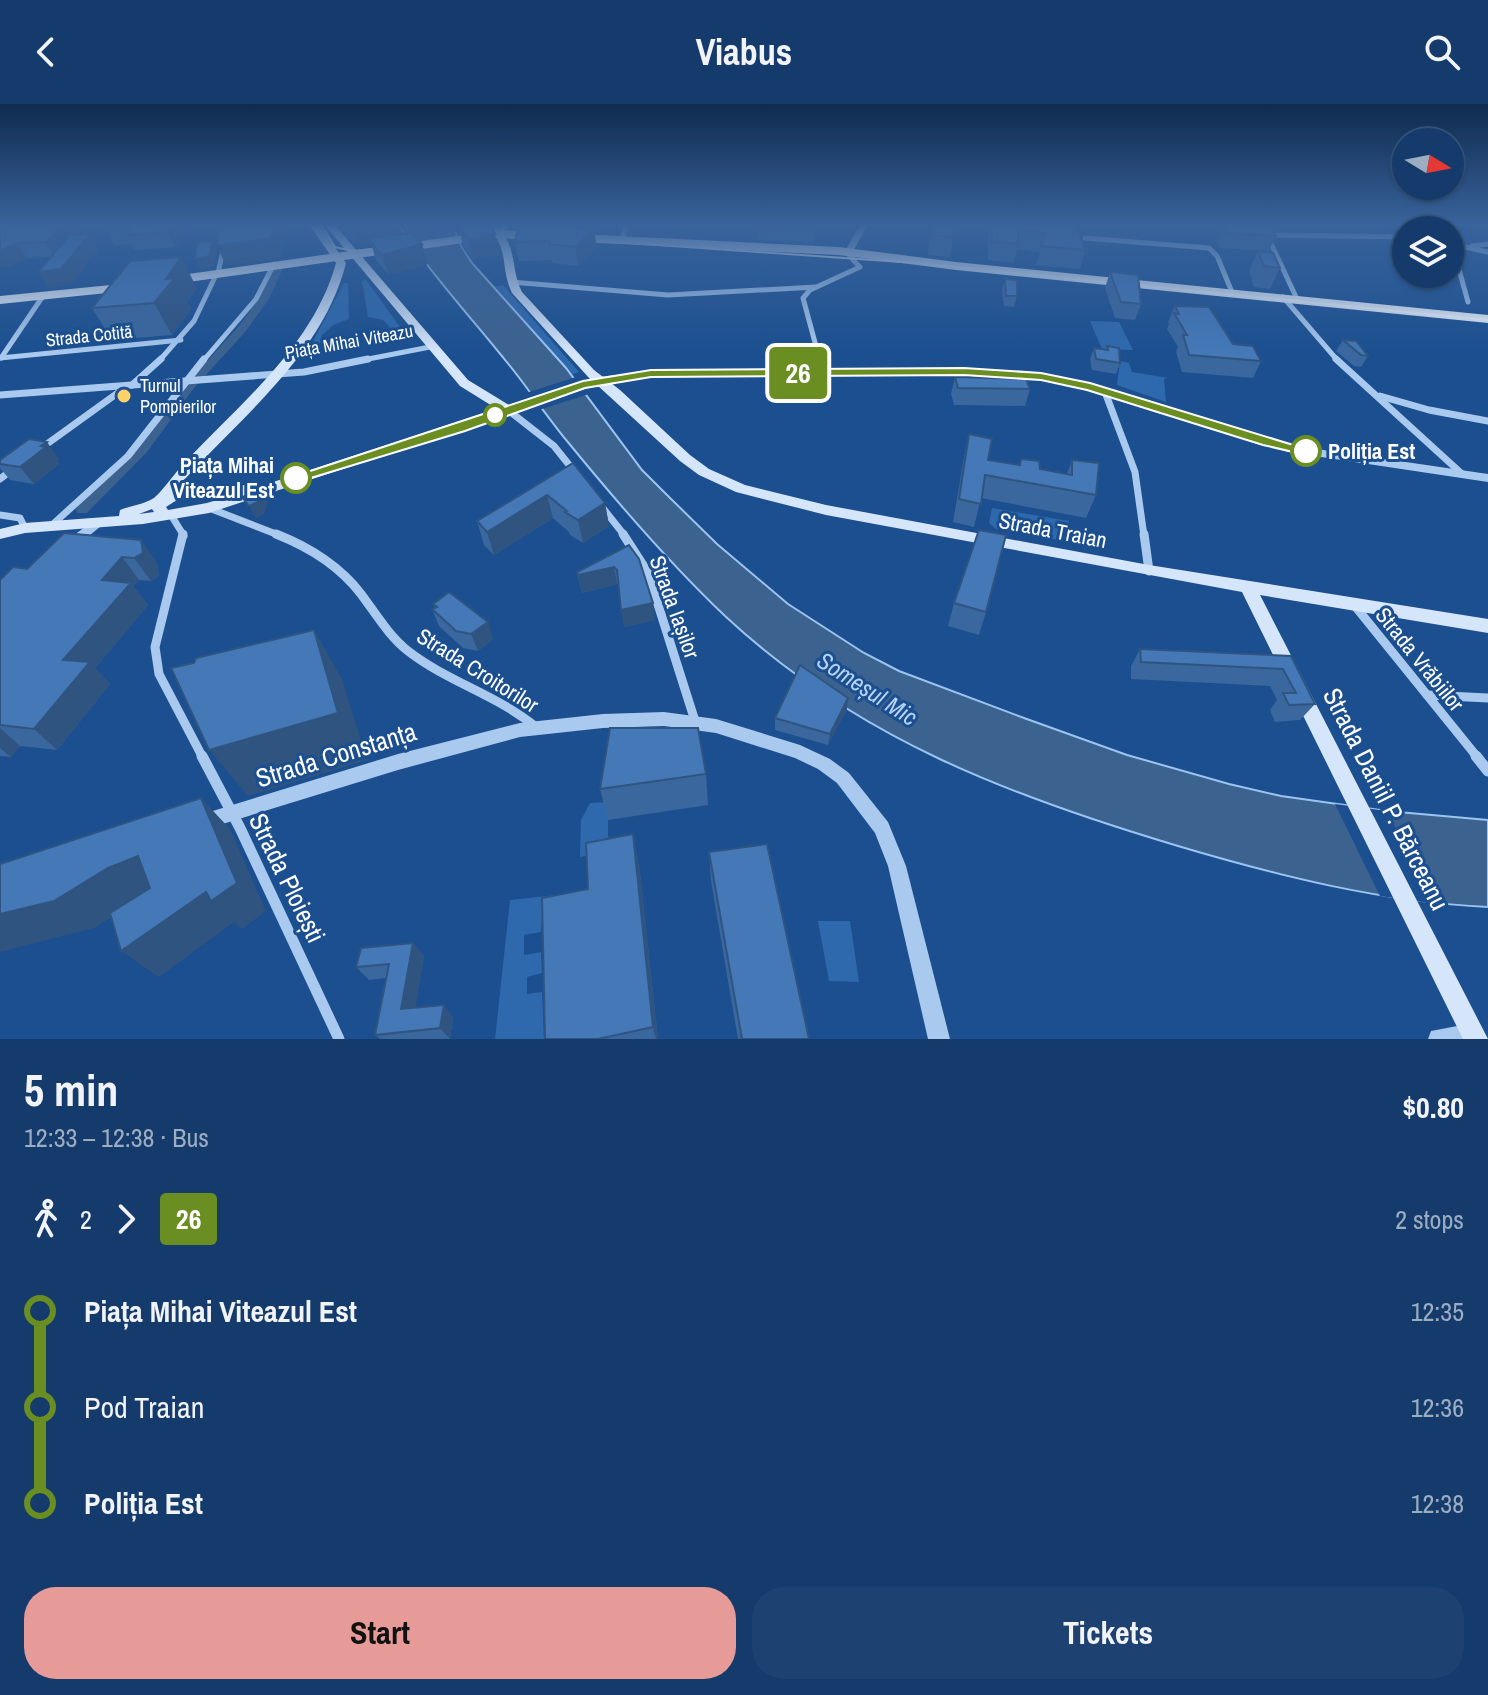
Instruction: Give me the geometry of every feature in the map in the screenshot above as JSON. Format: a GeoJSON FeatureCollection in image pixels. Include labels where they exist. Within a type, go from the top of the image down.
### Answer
{"type":"FeatureCollection","features":[{"type":"Feature","properties":{"kind":"main road"},"geometry":{"type":"LineString","coordinates":[[0,300],[152,284],[257,267]]}},
{"type":"Feature","properties":{"kind":"main road","name":"Piața Mihai Viteazu"},"geometry":{"type":"LineString","coordinates":[[165,511],[174,480],[274,375],[320,316],[341,267]]}},
{"type":"Feature","properties":{"kind":"main road","name":"Piața Mihai Viteazu"},"geometry":{"type":"LineString","coordinates":[[366,267],[430,347],[473,390],[508,410]]}},
{"type":"Feature","properties":{"kind":"main road"},"geometry":{"type":"LineString","coordinates":[[510,267],[511,282]]}},
{"type":"Feature","properties":{"kind":"main road"},"geometry":{"type":"LineString","coordinates":[[963,267],[1290,298],[1470,310],[1488,319]]}},
{"type":"Feature","properties":{"kind":"main road","name":"Strada Traian"},"geometry":{"type":"LineString","coordinates":[[511,282],[522,300],[599,380],[685,458],[704,472],[741,489],[826,510],[1149,571],[1488,626]]}},
{"type":"Feature","properties":{"kind":"main road"},"geometry":{"type":"LineString","coordinates":[[0,534],[25,528],[209,508],[599,380]]}},
{"type":"Feature","properties":{"kind":"main road"},"geometry":{"type":"LineString","coordinates":[[165,511],[183,494],[248,490],[280,483]]}},
{"type":"Feature","properties":{"kind":"main road","name":"Strada Daniil P. Bărceanu"},"geometry":{"type":"LineString","coordinates":[[1249,589],[1475,1036]]}},
{"type":"Feature","properties":{"kind":"street"},"geometry":{"type":"LineString","coordinates":[[35,453],[129,386],[181,340],[205,302],[219,267]]}},
{"type":"Feature","properties":{"kind":"street"},"geometry":{"type":"LineString","coordinates":[[52,525],[128,456],[256,299],[273,267]]}},
{"type":"Feature","properties":{"kind":"street"},"geometry":{"type":"LineString","coordinates":[[823,373],[803,304],[805,294],[860,267]]}},
{"type":"Feature","properties":{"kind":"street"},"geometry":{"type":"LineString","coordinates":[[1221,267],[1232,292]]}},
{"type":"Feature","properties":{"kind":"street"},"geometry":{"type":"LineString","coordinates":[[1279,267],[1290,298],[1340,364],[1461,473]]}},
{"type":"Feature","properties":{"kind":"street"},"geometry":{"type":"LineString","coordinates":[[511,282],[668,295],[816,287]]}},
{"type":"Feature","properties":{"kind":"street"},"geometry":{"type":"LineString","coordinates":[[1464,288],[1470,310]]}},
{"type":"Feature","properties":{"kind":"street"},"geometry":{"type":"LineString","coordinates":[[0,358],[43,296]]}},
{"type":"Feature","properties":{"kind":"street","name":"Strada Cotită"},"geometry":{"type":"LineString","coordinates":[[0,358],[181,340]]}},
{"type":"Feature","properties":{"kind":"street","name":"Piața Mihai Viteazu"},"geometry":{"type":"LineString","coordinates":[[274,375],[367,361],[430,347]]}},
{"type":"Feature","properties":{"kind":"street"},"geometry":{"type":"LineString","coordinates":[[599,380],[651,374],[964,372],[1016,375],[1068,381],[1288,448],[1488,478]]}},
{"type":"Feature","properties":{"kind":"street"},"geometry":{"type":"LineString","coordinates":[[0,395],[274,375]]}},
{"type":"Feature","properties":{"kind":"street"},"geometry":{"type":"LineString","coordinates":[[1105,392],[1135,472],[1149,571]]}},
{"type":"Feature","properties":{"kind":"street"},"geometry":{"type":"LineString","coordinates":[[1376,395],[1429,410],[1488,421]]}},
{"type":"Feature","properties":{"kind":"street"},"geometry":{"type":"LineString","coordinates":[[508,410],[554,446],[576,474]]}},
{"type":"Feature","properties":{"kind":"street"},"geometry":{"type":"LineString","coordinates":[[0,479],[24,462]]}},
{"type":"Feature","properties":{"kind":"street","name":"Strada Iașilor"},"geometry":{"type":"LineString","coordinates":[[594,497],[630,543],[648,573],[695,721]]}},
{"type":"Feature","properties":{"kind":"street","name":"Strada Croitorilor"},"geometry":{"type":"LineString","coordinates":[[209,508],[275,532],[317,555],[347,578],[409,652],[502,701],[537,728]]}},
{"type":"Feature","properties":{"kind":"street","name":"Strada Ploiești"},"geometry":{"type":"LineString","coordinates":[[165,511],[182,529],[184,537],[162,607],[156,660],[159,674],[232,814],[339,1039]]}},
{"type":"Feature","properties":{"kind":"street"},"geometry":{"type":"LineString","coordinates":[[0,515],[20,518],[25,528]]}},
{"type":"Feature","properties":{"kind":"street"},"geometry":{"type":"LineString","coordinates":[[55,556],[100,522]]}},
{"type":"Feature","properties":{"kind":"street","name":"Strada Vrăbiilor"},"geometry":{"type":"LineString","coordinates":[[1355,606],[1488,771]]}},
{"type":"Feature","properties":{"kind":"street"},"geometry":{"type":"LineString","coordinates":[[1427,695],[1488,698]]}},
{"type":"Feature","properties":{"kind":"street","name":"Strada Constanța"},"geometry":{"type":"LineString","coordinates":[[179,830],[398,762],[537,728],[603,721],[695,721],[800,752],[833,771],[859,797],[882,828],[897,866],[939,1039]]}},
{"type":"Feature","properties":{"kind":"street"},"geometry":{"type":"LineString","coordinates":[[1439,1039],[1475,1036]]}},
{"type":"Feature","properties":{"kind":"shaded area"},"geometry":{"type":"Polygon","coordinates":[[[366,280],[403,331],[389,332],[390,327],[383,320],[368,317],[362,281],[366,280]]]}},
{"type":"Feature","properties":{"kind":"shaded area"},"geometry":{"type":"Polygon","coordinates":[[[344,283],[348,283],[349,319],[333,325],[321,336],[323,342],[311,345],[344,283]]]}},
{"type":"Feature","properties":{"kind":"shaded area"},"geometry":{"type":"Polygon","coordinates":[[[503,285],[579,372],[571,375],[493,287],[503,285]]]}},
{"type":"Feature","properties":{"kind":"shaded area"},"geometry":{"type":"Polygon","coordinates":[[[1090,321],[1119,322],[1133,350],[1102,349],[1090,321]]]}},
{"type":"Feature","properties":{"kind":"shaded area"},"geometry":{"type":"Polygon","coordinates":[[[1120,361],[1129,363],[1132,372],[1168,378],[1164,379],[1166,402],[1117,385],[1120,361]]]}},
{"type":"Feature","properties":{"kind":"shaded area"},"geometry":{"type":"Polygon","coordinates":[[[992,508],[1069,521],[1070,539],[1064,541],[996,529],[989,523],[992,508]]]}},
{"type":"Feature","properties":{"kind":"shaded area"},"geometry":{"type":"Polygon","coordinates":[[[608,802],[608,852],[580,857],[581,820],[590,803],[608,802]]]}},
{"type":"Feature","properties":{"kind":"shaded area"},"geometry":{"type":"Polygon","coordinates":[[[566,894],[566,913],[542,918],[541,932],[524,935],[524,955],[541,952],[542,973],[527,977],[527,994],[542,992],[544,1039],[495,1039],[510,900],[566,894]]]}},
{"type":"Feature","properties":{"kind":"shaded area"},"geometry":{"type":"Polygon","coordinates":[[[818,921],[850,921],[859,982],[829,981],[818,921]]]}},
{"type":"Feature","properties":{"kind":"water","name":"Someșul Mic"},"geometry":{"type":"Polygon","coordinates":[[[429,267],[475,267],[566,368],[642,470],[717,544],[788,604],[864,653],[899,671],[1127,755],[1229,784],[1281,796],[1387,811],[1488,820],[1488,907],[1409,900],[1331,886],[1216,857],[1055,806],[938,758],[882,729],[827,696],[775,659],[725,616],[623,508],[429,267]]]}},
{"type":"Feature","properties":{"kind":"pier"},"geometry":{"type":"Polygon","coordinates":[[[576,377],[589,394],[539,410],[526,393],[576,377]]]}},
{"type":"Feature","properties":{"kind":"pier"},"geometry":{"type":"Polygon","coordinates":[[[1335,804],[1387,811],[1436,904],[1380,896],[1335,804]]]}},
{"type":"Feature","properties":{"kind":"building"},"geometry":{"type":"Polygon","coordinates":[[[43,267],[63,267],[61,269],[38,272],[43,267]]]}},
{"type":"Feature","properties":{"kind":"building"},"geometry":{"type":"Polygon","coordinates":[[[125,267],[174,267],[166,279],[175,278],[154,303],[92,308],[125,267]]]}},
{"type":"Feature","properties":{"kind":"building"},"geometry":{"type":"Polygon","coordinates":[[[1110,272],[1138,275],[1141,304],[1121,302],[1110,272]]]}},
{"type":"Feature","properties":{"kind":"building"},"geometry":{"type":"Polygon","coordinates":[[[1005,279],[1017,280],[1017,296],[1006,296],[1005,279]]]}},
{"type":"Feature","properties":{"kind":"building"},"geometry":{"type":"Polygon","coordinates":[[[1175,306],[1209,307],[1233,344],[1253,346],[1261,361],[1189,355],[1183,335],[1187,335],[1174,313],[1179,314],[1175,306]]]}},
{"type":"Feature","properties":{"kind":"building"},"geometry":{"type":"Polygon","coordinates":[[[1343,340],[1356,341],[1368,356],[1361,355],[1343,340]]]}},
{"type":"Feature","properties":{"kind":"building"},"geometry":{"type":"Polygon","coordinates":[[[1107,346],[1119,348],[1120,363],[1096,359],[1094,348],[1108,350],[1107,346]]]}},
{"type":"Feature","properties":{"kind":"building"},"geometry":{"type":"Polygon","coordinates":[[[955,377],[1026,379],[1030,389],[958,388],[955,377]]]}},
{"type":"Feature","properties":{"kind":"building"},"geometry":{"type":"Polygon","coordinates":[[[969,434],[992,439],[988,460],[1020,465],[1021,459],[1039,461],[1040,469],[1072,475],[1072,460],[1099,463],[1096,495],[985,475],[981,504],[959,499],[969,434]]]}},
{"type":"Feature","properties":{"kind":"building"},"geometry":{"type":"Polygon","coordinates":[[[29,439],[47,442],[41,446],[46,447],[20,467],[0,464],[0,460],[29,439]]]}},
{"type":"Feature","properties":{"kind":"building"},"geometry":{"type":"Polygon","coordinates":[[[573,463],[605,503],[578,520],[547,495],[487,532],[477,521],[573,463]]]}},
{"type":"Feature","properties":{"kind":"building"},"geometry":{"type":"Polygon","coordinates":[[[262,491],[258,502],[249,506],[242,497],[262,491]]]}},
{"type":"Feature","properties":{"kind":"building"},"geometry":{"type":"Polygon","coordinates":[[[979,530],[1006,535],[986,612],[954,603],[979,530]]]}},
{"type":"Feature","properties":{"kind":"building"},"geometry":{"type":"Polygon","coordinates":[[[64,533],[141,540],[143,553],[134,558],[122,557],[102,580],[131,583],[63,660],[90,662],[34,729],[0,725],[0,580],[13,567],[27,569],[64,533]]]}},
{"type":"Feature","properties":{"kind":"building"},"geometry":{"type":"Polygon","coordinates":[[[629,545],[639,559],[653,603],[621,610],[617,570],[614,567],[578,575],[577,572],[629,545]]]}},
{"type":"Feature","properties":{"kind":"building"},"geometry":{"type":"Polygon","coordinates":[[[449,592],[488,622],[471,634],[456,631],[432,609],[437,607],[433,604],[449,592]]]}},
{"type":"Feature","properties":{"kind":"building"},"geometry":{"type":"Polygon","coordinates":[[[314,630],[338,713],[209,750],[171,668],[194,663],[196,658],[314,630]]]}},
{"type":"Feature","properties":{"kind":"building"},"geometry":{"type":"Polygon","coordinates":[[[1140,649],[1291,656],[1315,704],[1289,705],[1283,693],[1296,693],[1283,669],[1141,662],[1140,649]]]}},
{"type":"Feature","properties":{"kind":"building"},"geometry":{"type":"Polygon","coordinates":[[[800,665],[848,698],[830,734],[775,718],[800,665]]]}},
{"type":"Feature","properties":{"kind":"building"},"geometry":{"type":"Polygon","coordinates":[[[610,728],[698,728],[706,774],[600,789],[610,728]]]}},
{"type":"Feature","properties":{"kind":"building"},"geometry":{"type":"Polygon","coordinates":[[[201,798],[237,883],[211,901],[206,892],[121,951],[110,913],[150,888],[138,856],[108,868],[54,901],[0,914],[0,864],[201,798]]]}},
{"type":"Feature","properties":{"kind":"building"},"geometry":{"type":"Polygon","coordinates":[[[633,834],[653,1027],[598,1039],[545,1039],[542,898],[588,889],[586,843],[633,834]]]}},
{"type":"Feature","properties":{"kind":"building"},"geometry":{"type":"Polygon","coordinates":[[[767,844],[809,1039],[742,1039],[709,852],[767,844]]]}},
{"type":"Feature","properties":{"kind":"building"},"geometry":{"type":"Polygon","coordinates":[[[413,943],[401,1009],[444,1005],[440,1028],[375,1035],[389,964],[356,967],[361,948],[413,943]]]}},
{"type":"Feature","properties":{"kind":"waterway"},"geometry":{"type":"LineString","coordinates":[[82,510],[143,449],[190,386],[242,329],[264,299],[278,268]]}},
{"type":"Feature","properties":{"kind":"tram line"},"geometry":{"type":"LineString","coordinates":[[952,267],[1488,320]]}},
{"type":"Feature","properties":{"kind":"bus line","name":"26"},"geometry":{"type":"LineString","coordinates":[[296,478],[460,428],[583,385],[651,374],[964,372],[1041,377],[1090,387],[1267,443],[1306,451]]}},
{"type":"Feature","properties":{"kind":"place","name":"Turnul Pompierilor"},"geometry":{"type":"Point","coordinates":[124,396]}},
{"type":"Feature","properties":{"kind":"place","name":"Poliția Est"},"geometry":{"type":"Point","coordinates":[1306,451]}},
{"type":"Feature","properties":{"kind":"place","name":"Piața Mihai Viteazul Est"},"geometry":{"type":"Point","coordinates":[296,478]}}]}
